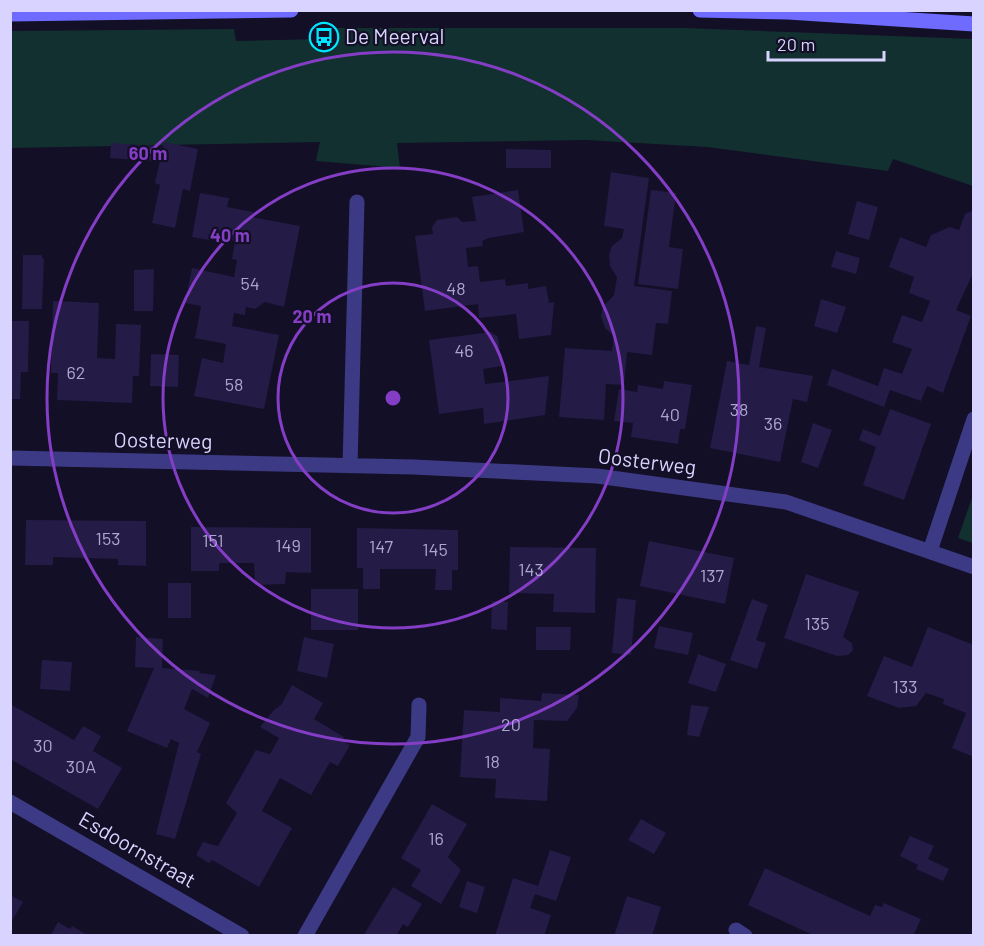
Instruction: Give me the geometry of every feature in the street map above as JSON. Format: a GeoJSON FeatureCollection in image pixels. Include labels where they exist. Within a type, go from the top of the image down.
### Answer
{"type":"FeatureCollection","features":[{"type":"Feature","properties":{"kind":"street"},"geometry":{"type":"LineString","coordinates":[[10,14],[291,10]]}},
{"type":"Feature","properties":{"kind":"street"},"geometry":{"type":"LineString","coordinates":[[700,10],[788,12],[974,24]]}},
{"type":"Feature","properties":{"kind":"street"},"geometry":{"type":"LineString","coordinates":[[350,466],[357,202]]}},
{"type":"Feature","properties":{"kind":"street"},"geometry":{"type":"LineString","coordinates":[[930,551],[974,419]]}},
{"type":"Feature","properties":{"kind":"street","name":"Oosterweg"},"geometry":{"type":"LineString","coordinates":[[10,458],[350,466],[597,476],[786,502],[974,567]]}},
{"type":"Feature","properties":{"kind":"street"},"geometry":{"type":"LineString","coordinates":[[305,936],[418,738],[419,705]]}},
{"type":"Feature","properties":{"kind":"street","name":"Esdoornstraat"},"geometry":{"type":"LineString","coordinates":[[10,802],[242,936]]}},
{"type":"Feature","properties":{"kind":"green space"},"geometry":{"type":"Polygon","coordinates":[[[324,28],[685,28],[973,39],[973,186],[893,159],[888,171],[707,147],[586,140],[397,143],[400,168],[316,161],[320,142],[11,148],[10,31],[234,29],[236,41],[323,39],[324,28]]]}},
{"type":"Feature","properties":{"kind":"green space"},"geometry":{"type":"Polygon","coordinates":[[[973,495],[973,543],[958,538],[973,495]]]}},
{"type":"Feature","properties":{"kind":"building"},"geometry":{"type":"Polygon","coordinates":[[[164,142],[198,149],[190,191],[183,189],[175,228],[152,223],[160,185],[155,183],[164,142]]]}},
{"type":"Feature","properties":{"kind":"building"},"geometry":{"type":"Polygon","coordinates":[[[111,143],[156,146],[155,161],[110,158],[111,143]]]}},
{"type":"Feature","properties":{"kind":"building"},"geometry":{"type":"Polygon","coordinates":[[[506,149],[551,150],[551,168],[506,168],[506,149]]]}},
{"type":"Feature","properties":{"kind":"building"},"geometry":{"type":"Polygon","coordinates":[[[611,172],[649,178],[634,286],[672,291],[668,324],[656,323],[652,355],[627,352],[624,385],[606,384],[604,420],[559,417],[565,348],[612,351],[614,336],[605,328],[601,316],[603,307],[614,295],[617,277],[610,266],[609,254],[612,246],[622,238],[624,229],[604,226],[611,172]]]}},
{"type":"Feature","properties":{"kind":"building"},"geometry":{"type":"Polygon","coordinates":[[[518,190],[524,232],[489,238],[482,241],[483,246],[466,248],[468,267],[478,266],[480,282],[505,279],[506,286],[528,283],[528,289],[546,286],[549,303],[554,302],[551,335],[519,339],[516,314],[479,318],[478,304],[425,311],[415,236],[433,234],[432,227],[437,220],[457,217],[462,222],[476,221],[472,197],[518,190]]]}},
{"type":"Feature","properties":{"kind":"building"},"geometry":{"type":"Polygon","coordinates":[[[651,190],[676,193],[669,247],[683,249],[678,289],[638,284],[651,190]]]}},
{"type":"Feature","properties":{"kind":"building"},"geometry":{"type":"Polygon","coordinates":[[[200,193],[229,198],[227,207],[253,212],[252,217],[300,226],[284,307],[265,302],[255,309],[246,307],[245,315],[234,313],[232,326],[279,335],[264,409],[194,396],[202,358],[223,363],[226,344],[195,338],[201,306],[185,303],[192,268],[234,277],[237,260],[232,259],[235,241],[221,238],[221,242],[192,237],[200,193]]]}},
{"type":"Feature","properties":{"kind":"building"},"geometry":{"type":"Polygon","coordinates":[[[857,201],[878,207],[869,240],[848,234],[857,201]]]}},
{"type":"Feature","properties":{"kind":"building"},"geometry":{"type":"Polygon","coordinates":[[[974,210],[974,271],[956,310],[971,316],[943,393],[927,386],[921,401],[890,390],[884,407],[827,385],[832,369],[878,386],[884,368],[902,374],[912,349],[892,342],[902,315],[922,322],[930,301],[909,293],[914,277],[889,267],[900,237],[926,247],[931,235],[950,227],[959,230],[965,214],[974,210]]]}},
{"type":"Feature","properties":{"kind":"building"},"geometry":{"type":"Polygon","coordinates":[[[836,251],[860,258],[856,274],[831,267],[836,251]]]}},
{"type":"Feature","properties":{"kind":"building"},"geometry":{"type":"Polygon","coordinates":[[[23,255],[41,255],[44,260],[42,309],[22,309],[23,255]]]}},
{"type":"Feature","properties":{"kind":"building"},"geometry":{"type":"Polygon","coordinates":[[[154,269],[153,311],[134,311],[134,270],[154,269]]]}},
{"type":"Feature","properties":{"kind":"building"},"geometry":{"type":"Polygon","coordinates":[[[821,299],[846,307],[837,333],[814,326],[821,299]]]}},
{"type":"Feature","properties":{"kind":"building"},"geometry":{"type":"Polygon","coordinates":[[[53,301],[99,303],[97,358],[115,359],[116,324],[141,325],[139,376],[133,376],[132,403],[57,400],[58,373],[51,373],[53,301]]]}},
{"type":"Feature","properties":{"kind":"building"},"geometry":{"type":"Polygon","coordinates":[[[10,321],[29,321],[28,372],[21,372],[20,399],[10,399],[10,321]]]}},
{"type":"Feature","properties":{"kind":"building"},"geometry":{"type":"Polygon","coordinates":[[[756,326],[766,328],[759,367],[813,376],[807,402],[793,399],[780,462],[710,448],[727,361],[749,365],[756,326]]]}},
{"type":"Feature","properties":{"kind":"building"},"geometry":{"type":"Polygon","coordinates":[[[491,332],[498,337],[502,366],[483,369],[485,384],[549,376],[545,415],[484,424],[483,408],[439,414],[429,340],[491,332]]]}},
{"type":"Feature","properties":{"kind":"building"},"geometry":{"type":"Polygon","coordinates":[[[151,354],[179,355],[178,387],[150,386],[151,354]]]}},
{"type":"Feature","properties":{"kind":"building"},"geometry":{"type":"Polygon","coordinates":[[[664,381],[692,385],[685,429],[680,429],[678,444],[631,437],[633,423],[614,421],[619,389],[637,392],[638,385],[663,389],[664,381]]]}},
{"type":"Feature","properties":{"kind":"building"},"geometry":{"type":"Polygon","coordinates":[[[890,409],[931,424],[904,500],[863,485],[876,447],[859,440],[863,429],[880,436],[890,409]]]}},
{"type":"Feature","properties":{"kind":"building"},"geometry":{"type":"Polygon","coordinates":[[[813,423],[832,430],[818,468],[801,462],[813,423]]]}},
{"type":"Feature","properties":{"kind":"building"},"geometry":{"type":"Polygon","coordinates":[[[26,520],[146,521],[146,566],[118,565],[118,559],[53,557],[53,565],[25,565],[26,520]]]}},
{"type":"Feature","properties":{"kind":"building"},"geometry":{"type":"Polygon","coordinates":[[[191,527],[311,528],[311,573],[286,572],[285,584],[255,585],[254,563],[219,563],[219,571],[191,571],[191,527]]]}},
{"type":"Feature","properties":{"kind":"building"},"geometry":{"type":"Polygon","coordinates":[[[357,528],[458,530],[458,570],[452,570],[452,590],[435,590],[436,569],[380,569],[380,589],[363,589],[363,568],[357,568],[357,528]]]}},
{"type":"Feature","properties":{"kind":"building"},"geometry":{"type":"Polygon","coordinates":[[[649,541],[734,558],[725,604],[640,586],[649,541]]]}},
{"type":"Feature","properties":{"kind":"building"},"geometry":{"type":"Polygon","coordinates":[[[510,547],[596,548],[595,613],[553,612],[554,594],[509,593],[510,547]]]}},
{"type":"Feature","properties":{"kind":"building"},"geometry":{"type":"Polygon","coordinates":[[[806,574],[859,592],[843,637],[852,643],[853,650],[848,655],[837,656],[784,638],[806,574]]]}},
{"type":"Feature","properties":{"kind":"building"},"geometry":{"type":"Polygon","coordinates":[[[168,583],[191,583],[191,618],[168,618],[168,583]]]}},
{"type":"Feature","properties":{"kind":"building"},"geometry":{"type":"Polygon","coordinates":[[[311,589],[358,589],[358,630],[311,630],[311,589]]]}},
{"type":"Feature","properties":{"kind":"building"},"geometry":{"type":"Polygon","coordinates":[[[617,598],[636,600],[631,655],[612,653],[617,598]]]}},
{"type":"Feature","properties":{"kind":"building"},"geometry":{"type":"Polygon","coordinates":[[[752,599],[768,605],[756,640],[766,643],[757,669],[730,660],[752,599]]]}},
{"type":"Feature","properties":{"kind":"building"},"geometry":{"type":"Polygon","coordinates":[[[492,601],[508,602],[507,630],[491,629],[492,601]]]}},
{"type":"Feature","properties":{"kind":"building"},"geometry":{"type":"Polygon","coordinates":[[[659,626],[693,633],[688,655],[654,648],[659,626]]]}},
{"type":"Feature","properties":{"kind":"building"},"geometry":{"type":"Polygon","coordinates":[[[536,627],[571,627],[570,650],[536,650],[536,627]]]}},
{"type":"Feature","properties":{"kind":"building"},"geometry":{"type":"Polygon","coordinates":[[[928,627],[974,645],[974,757],[952,748],[966,713],[943,704],[944,699],[926,693],[916,706],[899,708],[867,696],[884,656],[912,667],[928,627]]]}},
{"type":"Feature","properties":{"kind":"building"},"geometry":{"type":"Polygon","coordinates":[[[136,637],[163,639],[162,668],[200,671],[199,673],[216,675],[208,698],[192,689],[184,709],[210,723],[197,752],[201,754],[175,839],[156,834],[179,743],[171,739],[167,748],[127,731],[154,668],[135,667],[136,637]]]}},
{"type":"Feature","properties":{"kind":"building"},"geometry":{"type":"Polygon","coordinates":[[[304,637],[334,644],[327,678],[297,671],[304,637]]]}},
{"type":"Feature","properties":{"kind":"building"},"geometry":{"type":"Polygon","coordinates":[[[698,654],[726,664],[716,692],[688,683],[698,654]]]}},
{"type":"Feature","properties":{"kind":"building"},"geometry":{"type":"Polygon","coordinates":[[[42,660],[72,662],[70,691],[40,689],[42,660]]]}},
{"type":"Feature","properties":{"kind":"building"},"geometry":{"type":"Polygon","coordinates":[[[292,685],[323,703],[314,719],[344,737],[342,741],[350,745],[338,766],[330,762],[311,795],[280,778],[262,811],[292,828],[259,887],[212,860],[209,863],[196,855],[203,842],[218,846],[237,813],[226,803],[256,750],[270,754],[279,738],[260,727],[281,705],[292,685]]]}},
{"type":"Feature","properties":{"kind":"building"},"geometry":{"type":"Polygon","coordinates":[[[542,693],[579,695],[577,708],[567,721],[534,720],[533,748],[550,749],[547,801],[495,798],[496,779],[460,777],[464,710],[500,712],[500,698],[541,701],[542,693]]]}},
{"type":"Feature","properties":{"kind":"building"},"geometry":{"type":"Polygon","coordinates":[[[10,704],[74,740],[83,726],[101,736],[93,751],[122,768],[98,809],[10,759],[10,704]]]}},
{"type":"Feature","properties":{"kind":"building"},"geometry":{"type":"Polygon","coordinates":[[[691,705],[709,707],[699,737],[687,735],[691,705]]]}},
{"type":"Feature","properties":{"kind":"building"},"geometry":{"type":"Polygon","coordinates":[[[432,804],[467,824],[448,857],[461,870],[441,904],[411,886],[421,870],[401,858],[432,804]]]}},
{"type":"Feature","properties":{"kind":"building"},"geometry":{"type":"Polygon","coordinates":[[[641,819],[666,833],[654,854],[628,840],[641,819]]]}},
{"type":"Feature","properties":{"kind":"building"},"geometry":{"type":"Polygon","coordinates":[[[910,836],[934,846],[928,859],[949,869],[943,881],[916,869],[918,865],[900,856],[910,836]]]}},
{"type":"Feature","properties":{"kind":"building"},"geometry":{"type":"Polygon","coordinates":[[[550,850],[571,857],[556,901],[535,894],[530,908],[551,915],[544,936],[495,936],[513,878],[538,886],[550,850]]]}},
{"type":"Feature","properties":{"kind":"building"},"geometry":{"type":"Polygon","coordinates":[[[765,868],[870,916],[875,905],[882,907],[884,903],[921,919],[913,936],[815,936],[748,905],[765,868]]]}},
{"type":"Feature","properties":{"kind":"building"},"geometry":{"type":"Polygon","coordinates":[[[467,881],[485,887],[477,913],[459,907],[467,881]]]}},
{"type":"Feature","properties":{"kind":"building"},"geometry":{"type":"Polygon","coordinates":[[[393,887],[422,904],[408,927],[403,924],[396,936],[363,936],[393,887]]]}},
{"type":"Feature","properties":{"kind":"building"},"geometry":{"type":"Polygon","coordinates":[[[10,895],[23,902],[10,924],[10,895]]]}},
{"type":"Feature","properties":{"kind":"building"},"geometry":{"type":"Polygon","coordinates":[[[627,896],[661,907],[652,936],[614,936],[627,896]]]}},
{"type":"Feature","properties":{"kind":"building"},"geometry":{"type":"Polygon","coordinates":[[[58,922],[70,929],[72,926],[89,936],[50,936],[58,922]]]}},
{"type":"Feature","properties":{"kind":"place","name":"De Meerval"},"geometry":{"type":"Point","coordinates":[324,37]}}]}
